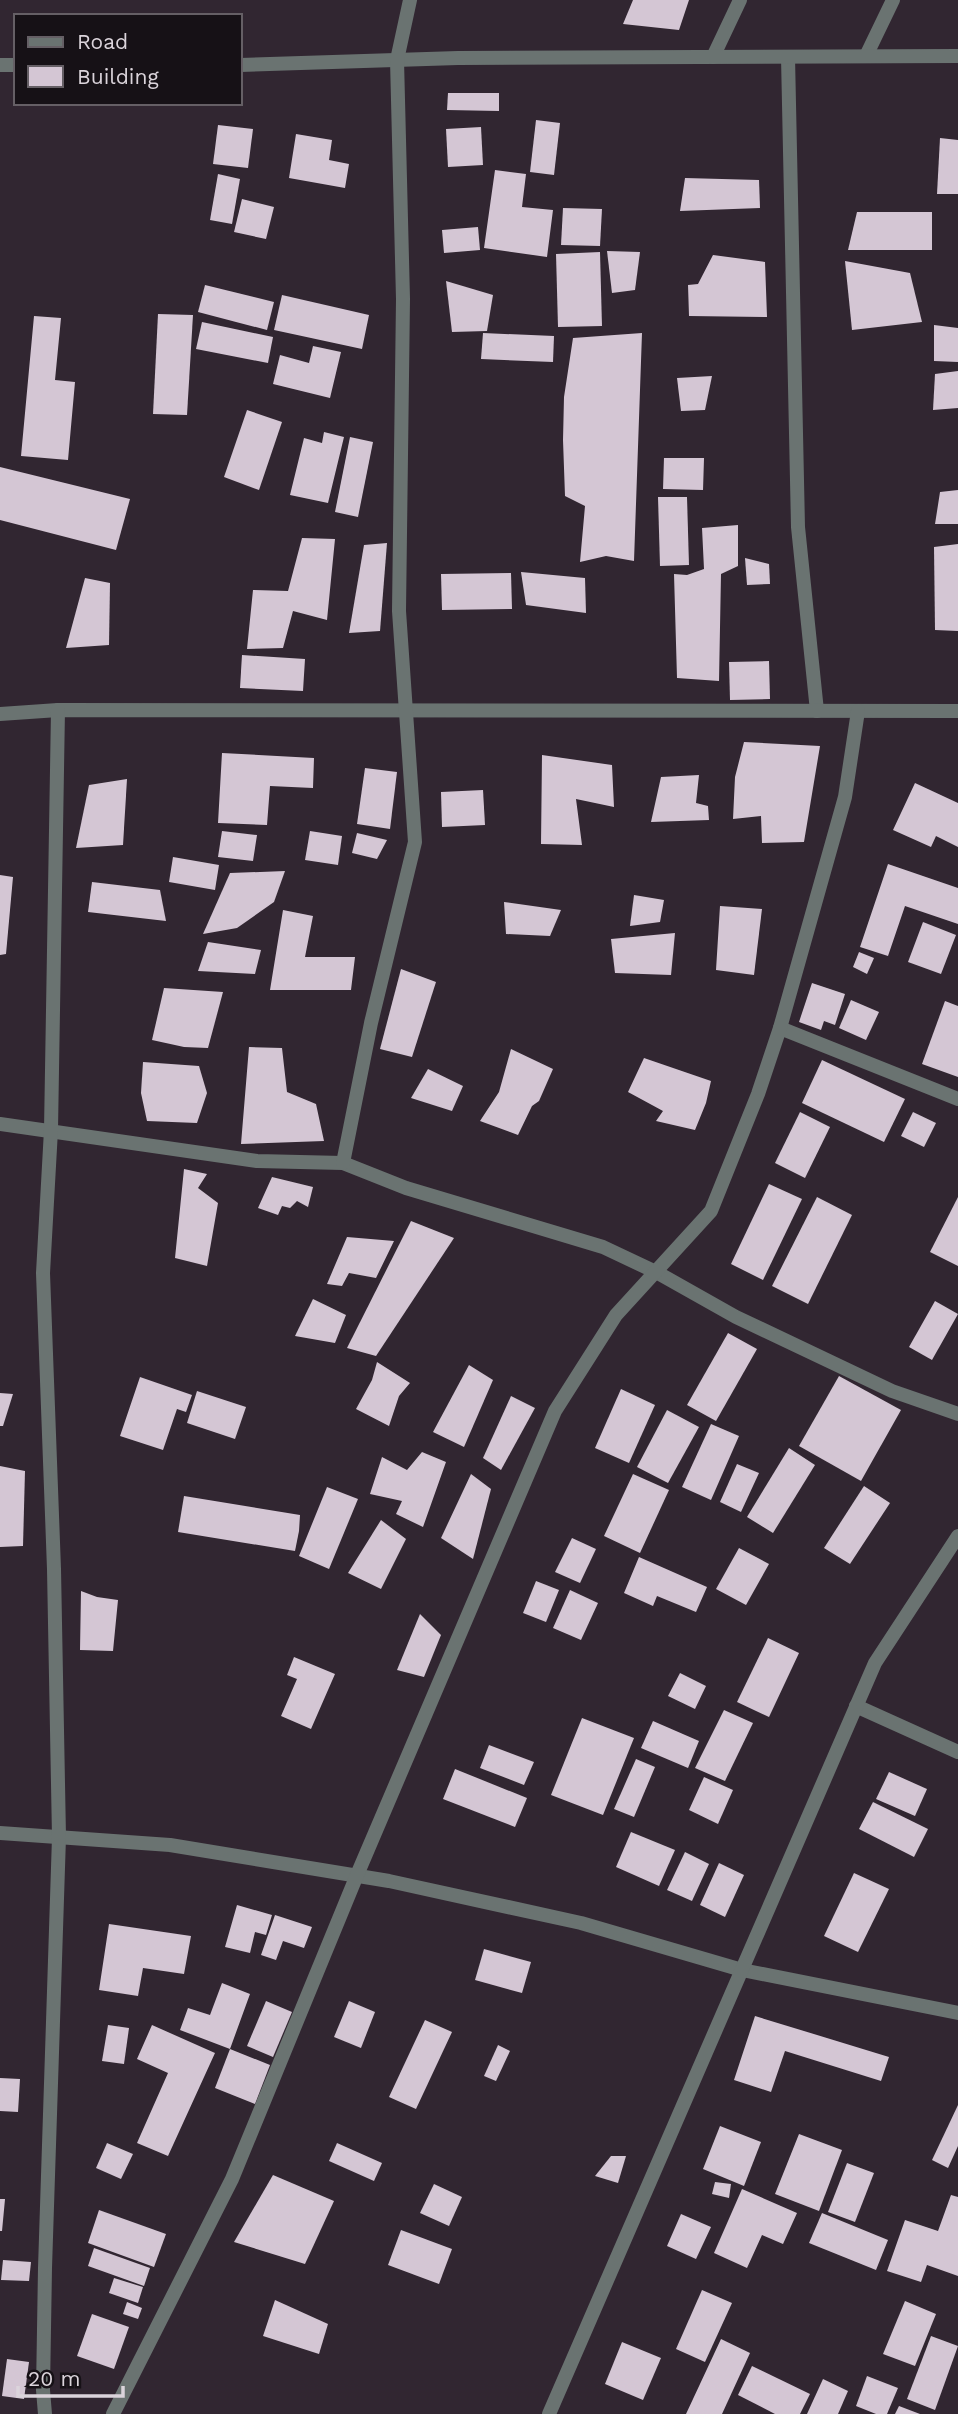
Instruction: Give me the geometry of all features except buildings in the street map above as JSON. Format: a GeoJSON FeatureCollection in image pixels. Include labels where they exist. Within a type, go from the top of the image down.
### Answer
{"type":"FeatureCollection","features":[{"type":"Feature","properties":{"kind":"street"},"geometry":{"type":"LineString","coordinates":[[343,1163],[371,1023],[415,842],[399,611],[403,299],[397,60],[410,0]]}},
{"type":"Feature","properties":{"kind":"street"},"geometry":{"type":"LineString","coordinates":[[713,57],[740,0]]}},
{"type":"Feature","properties":{"kind":"street"},"geometry":{"type":"LineString","coordinates":[[866,57],[893,0]]}},
{"type":"Feature","properties":{"kind":"street"},"geometry":{"type":"LineString","coordinates":[[242,65],[397,60],[958,56]]}},
{"type":"Feature","properties":{"kind":"street"},"geometry":{"type":"LineString","coordinates":[[788,57],[798,527],[817,711]]}},
{"type":"Feature","properties":{"kind":"street"},"geometry":{"type":"LineString","coordinates":[[45,2414],[45,2268],[59,1837],[54,1569],[43,1273],[51,1130],[58,710]]}},
{"type":"Feature","properties":{"kind":"street"},"geometry":{"type":"LineString","coordinates":[[0,714],[58,710],[958,711]]}},
{"type":"Feature","properties":{"kind":"street"},"geometry":{"type":"LineString","coordinates":[[113,2414],[233,2179],[357,1875],[555,1411],[616,1315],[711,1211],[758,1094],[780,1028],[845,797],[858,711]]}},
{"type":"Feature","properties":{"kind":"street"},"geometry":{"type":"LineString","coordinates":[[780,1028],[958,1099]]}},
{"type":"Feature","properties":{"kind":"street"},"geometry":{"type":"LineString","coordinates":[[0,1124],[257,1161],[343,1163],[406,1188],[603,1247],[656,1272],[736,1317],[880,1385],[958,1414]]}},
{"type":"Feature","properties":{"kind":"street"},"geometry":{"type":"LineString","coordinates":[[549,2414],[875,1664],[958,1536]]}},
{"type":"Feature","properties":{"kind":"street"},"geometry":{"type":"LineString","coordinates":[[856,1706],[958,1752]]}},
{"type":"Feature","properties":{"kind":"street"},"geometry":{"type":"LineString","coordinates":[[0,1833],[170,1845],[357,1875],[581,1923],[742,1970],[958,2013]]}}]}
